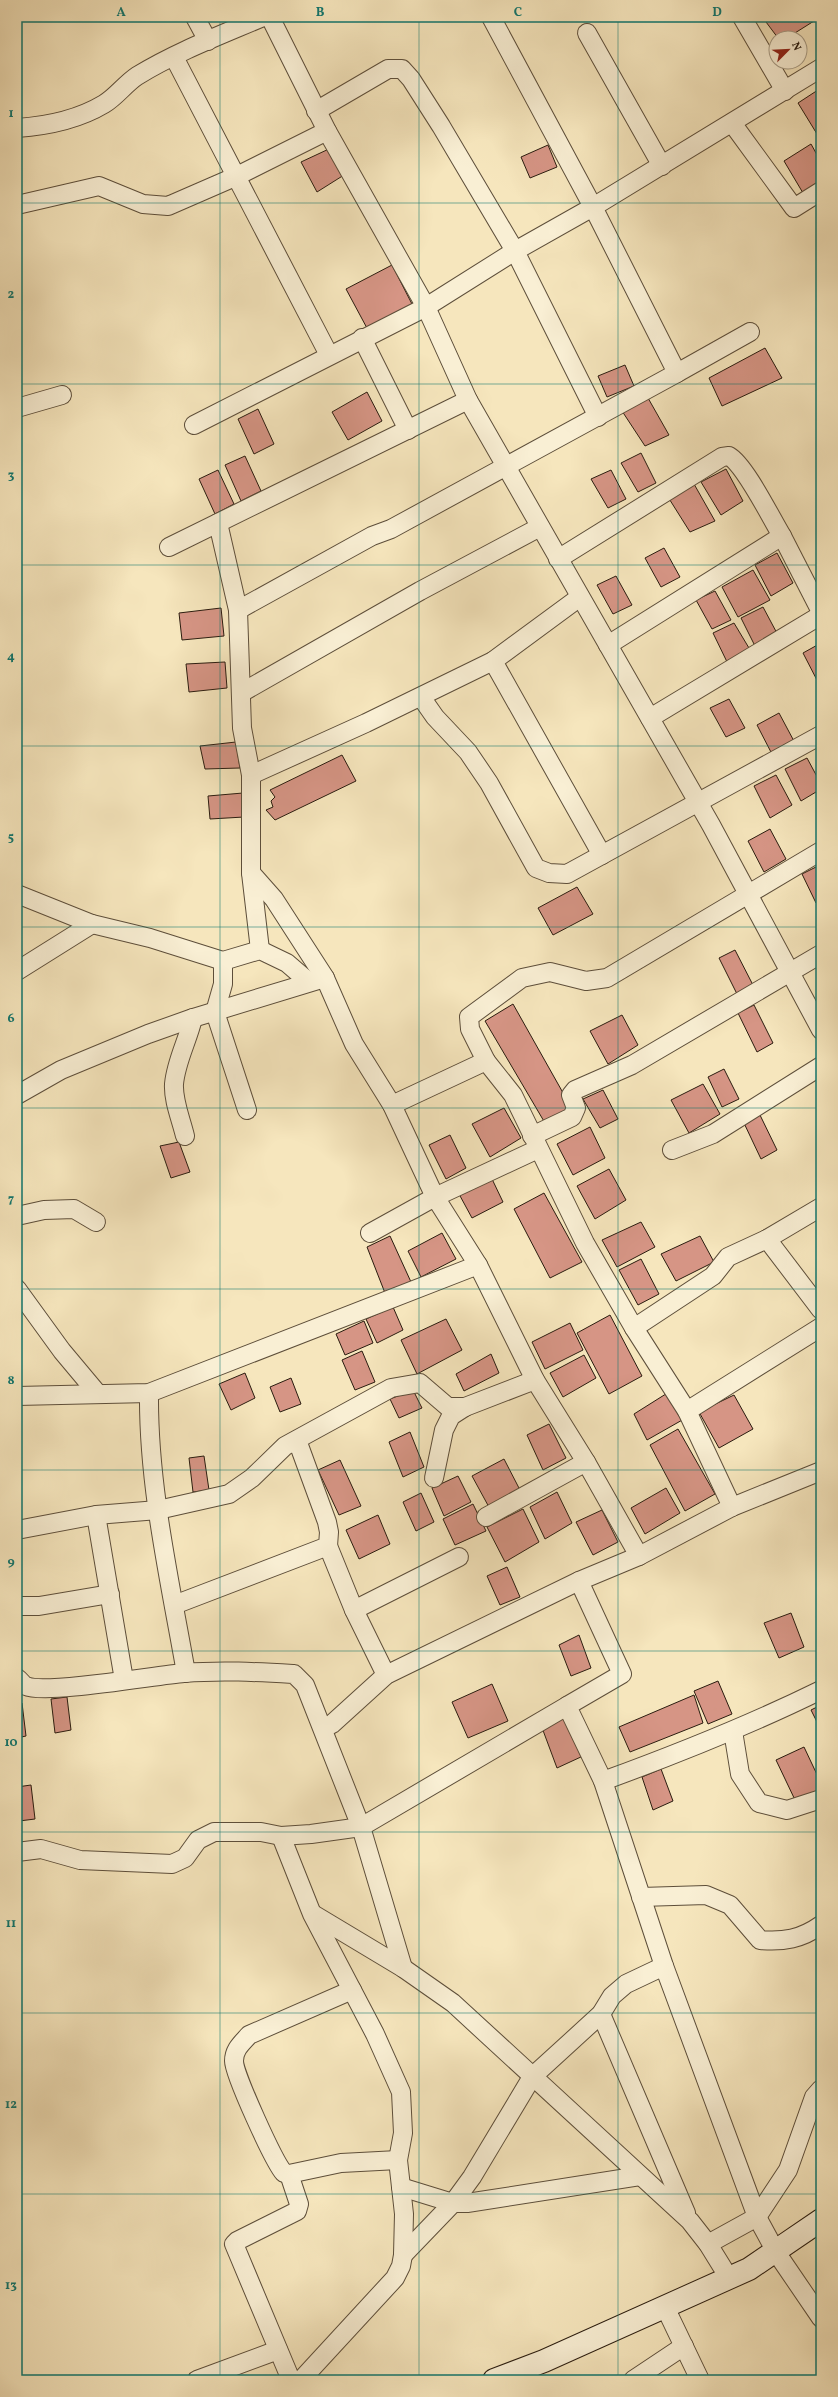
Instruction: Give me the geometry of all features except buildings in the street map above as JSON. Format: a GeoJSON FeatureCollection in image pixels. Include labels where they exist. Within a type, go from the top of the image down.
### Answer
{"type":"FeatureCollection","features":[{"type":"Feature","properties":{"kind":"street"},"geometry":{"type":"LineString","coordinates":[[195,17],[208,41]]}},
{"type":"Feature","properties":{"kind":"street"},"geometry":{"type":"LineString","coordinates":[[17,128],[34,127],[74,118],[105,104],[136,77],[174,57],[263,17]]}},
{"type":"Feature","properties":{"kind":"street"},"geometry":{"type":"LineString","coordinates":[[270,17],[316,111],[426,308],[468,400],[698,802],[821,1030]]}},
{"type":"Feature","properties":{"kind":"street"},"geometry":{"type":"LineString","coordinates":[[491,17],[593,208],[677,373]]}},
{"type":"Feature","properties":{"kind":"street"},"geometry":{"type":"LineString","coordinates":[[742,17],[785,91]]}},
{"type":"Feature","properties":{"kind":"street"},"geometry":{"type":"LineString","coordinates":[[587,33],[662,166]]}},
{"type":"Feature","properties":{"kind":"street"},"geometry":{"type":"LineString","coordinates":[[174,57],[329,355]]}},
{"type":"Feature","properties":{"kind":"street"},"geometry":{"type":"LineString","coordinates":[[194,425],[362,338],[426,308],[515,251],[593,208],[821,68]]}},
{"type":"Feature","properties":{"kind":"street"},"geometry":{"type":"LineString","coordinates":[[316,111],[388,70],[402,69],[411,79],[441,126],[515,251],[598,417]]}},
{"type":"Feature","properties":{"kind":"street"},"geometry":{"type":"LineString","coordinates":[[732,123],[794,208],[821,191]]}},
{"type":"Feature","properties":{"kind":"street"},"geometry":{"type":"LineString","coordinates":[[17,205],[99,186],[144,204],[168,206],[237,176],[327,131]]}},
{"type":"Feature","properties":{"kind":"street"},"geometry":{"type":"LineString","coordinates":[[238,610],[372,536],[391,529],[598,417],[645,388],[677,373],[750,332]]}},
{"type":"Feature","properties":{"kind":"street"},"geometry":{"type":"LineString","coordinates":[[362,338],[408,430]]}},
{"type":"Feature","properties":{"kind":"street"},"geometry":{"type":"LineString","coordinates":[[17,408],[62,395]]}},
{"type":"Feature","properties":{"kind":"street"},"geometry":{"type":"LineString","coordinates":[[169,547],[468,400]]}},
{"type":"Feature","properties":{"kind":"street"},"geometry":{"type":"LineString","coordinates":[[558,559],[722,457],[729,456],[736,460],[743,470],[782,536],[821,614],[650,718]]}},
{"type":"Feature","properties":{"kind":"street"},"geometry":{"type":"LineString","coordinates":[[218,523],[238,610],[242,728],[251,776],[251,873],[260,950]]}},
{"type":"Feature","properties":{"kind":"street"},"geometry":{"type":"LineString","coordinates":[[242,693],[420,591],[540,527]]}},
{"type":"Feature","properties":{"kind":"street"},"geometry":{"type":"LineString","coordinates":[[608,645],[782,536]]}},
{"type":"Feature","properties":{"kind":"street"},"geometry":{"type":"LineString","coordinates":[[251,776],[421,697],[492,660],[580,597]]}},
{"type":"Feature","properties":{"kind":"street"},"geometry":{"type":"LineString","coordinates":[[492,660],[602,855]]}},
{"type":"Feature","properties":{"kind":"street"},"geometry":{"type":"LineString","coordinates":[[421,697],[435,718],[468,752],[489,783],[536,868],[549,873],[567,874],[821,735]]}},
{"type":"Feature","properties":{"kind":"street"},"geometry":{"type":"LineString","coordinates":[[732,1508],[687,1410],[634,1328],[585,1243],[512,1095],[486,1061],[470,1030],[469,1017],[522,978],[550,972],[586,981],[607,978],[821,851]]}},
{"type":"Feature","properties":{"kind":"street"},"geometry":{"type":"LineString","coordinates":[[251,873],[274,899],[317,980],[354,1044],[392,1105],[435,1197],[478,1265],[535,1380],[586,1462],[639,1556]]}},
{"type":"Feature","properties":{"kind":"street"},"geometry":{"type":"LineString","coordinates":[[17,894],[92,924],[150,938],[223,961],[260,950],[288,963],[317,980]]}},
{"type":"Feature","properties":{"kind":"street"},"geometry":{"type":"LineString","coordinates":[[17,971],[92,924]]}},
{"type":"Feature","properties":{"kind":"street"},"geometry":{"type":"LineString","coordinates":[[370,1233],[535,1143],[572,1117],[576,1108],[571,1095],[575,1090],[632,1065],[821,954]]}},
{"type":"Feature","properties":{"kind":"street"},"geometry":{"type":"LineString","coordinates":[[223,961],[223,984],[215,1012],[247,1110]]}},
{"type":"Feature","properties":{"kind":"street"},"geometry":{"type":"LineString","coordinates":[[17,1095],[74,1064],[193,1018],[317,980]]}},
{"type":"Feature","properties":{"kind":"street"},"geometry":{"type":"LineString","coordinates":[[185,1136],[176,1102],[174,1085],[176,1070],[193,1018]]}},
{"type":"Feature","properties":{"kind":"street"},"geometry":{"type":"LineString","coordinates":[[392,1105],[486,1061]]}},
{"type":"Feature","properties":{"kind":"street"},"geometry":{"type":"LineString","coordinates":[[672,1150],[713,1134],[821,1066]]}},
{"type":"Feature","properties":{"kind":"street"},"geometry":{"type":"LineString","coordinates":[[634,1328],[713,1276],[728,1257],[767,1239],[821,1207]]}},
{"type":"Feature","properties":{"kind":"street"},"geometry":{"type":"LineString","coordinates":[[17,1216],[44,1210],[74,1209],[96,1222]]}},
{"type":"Feature","properties":{"kind":"street"},"geometry":{"type":"LineString","coordinates":[[767,1239],[821,1310]]}},
{"type":"Feature","properties":{"kind":"street"},"geometry":{"type":"LineString","coordinates":[[17,1396],[149,1393],[478,1265]]}},
{"type":"Feature","properties":{"kind":"street"},"geometry":{"type":"LineString","coordinates":[[17,1290],[62,1352],[98,1394]]}},
{"type":"Feature","properties":{"kind":"street"},"geometry":{"type":"LineString","coordinates":[[687,1410],[821,1327]]}},
{"type":"Feature","properties":{"kind":"street"},"geometry":{"type":"LineString","coordinates":[[434,1478],[444,1430],[450,1416],[465,1407],[535,1380]]}},
{"type":"Feature","properties":{"kind":"street"},"geometry":{"type":"LineString","coordinates":[[17,1530],[96,1515],[158,1510],[229,1494],[252,1478],[274,1454],[391,1388],[420,1383],[448,1407],[465,1407]]}},
{"type":"Feature","properties":{"kind":"street"},"geometry":{"type":"LineString","coordinates":[[149,1393],[149,1420],[158,1510],[186,1673]]}},
{"type":"Feature","properties":{"kind":"street"},"geometry":{"type":"LineString","coordinates":[[297,1440],[327,1522],[328,1546],[354,1610],[386,1675]]}},
{"type":"Feature","properties":{"kind":"street"},"geometry":{"type":"LineString","coordinates":[[486,1517],[586,1462]]}},
{"type":"Feature","properties":{"kind":"street"},"geometry":{"type":"LineString","coordinates":[[323,1729],[332,1724],[386,1675],[579,1581],[639,1556],[732,1508],[821,1471]]}},
{"type":"Feature","properties":{"kind":"street"},"geometry":{"type":"LineString","coordinates":[[96,1515],[124,1680]]}},
{"type":"Feature","properties":{"kind":"street"},"geometry":{"type":"LineString","coordinates":[[174,1605],[328,1546]]}},
{"type":"Feature","properties":{"kind":"street"},"geometry":{"type":"LineString","coordinates":[[354,1610],[459,1557]]}},
{"type":"Feature","properties":{"kind":"street"},"geometry":{"type":"LineString","coordinates":[[17,1852],[41,1849],[80,1860],[172,1864],[185,1858],[198,1840],[214,1832],[261,1832],[281,1836],[311,1834],[361,1827],[622,1674],[579,1581]]}},
{"type":"Feature","properties":{"kind":"street"},"geometry":{"type":"LineString","coordinates":[[17,1606],[39,1606],[110,1594]]}},
{"type":"Feature","properties":{"kind":"street"},"geometry":{"type":"LineString","coordinates":[[17,1678],[27,1687],[59,1688],[186,1673],[215,1674],[233,1671],[294,1674],[305,1685],[361,1827],[403,1968]]}},
{"type":"Feature","properties":{"kind":"street"},"geometry":{"type":"LineString","coordinates":[[603,1781],[683,1752],[733,1731],[821,1690]]}},
{"type":"Feature","properties":{"kind":"street"},"geometry":{"type":"LineString","coordinates":[[567,1706],[603,1781],[664,1966],[757,2217],[776,2252],[821,2318]]}},
{"type":"Feature","properties":{"kind":"street"},"geometry":{"type":"LineString","coordinates":[[733,1731],[740,1774],[759,1803],[787,1810],[821,1799]]}},
{"type":"Feature","properties":{"kind":"street"},"geometry":{"type":"LineString","coordinates":[[281,1836],[312,1914],[375,2034],[401,2092],[403,2133],[398,2160],[404,2214],[403,2256],[401,2266],[395,2278],[301,2380]]}},
{"type":"Feature","properties":{"kind":"street"},"geometry":{"type":"LineString","coordinates":[[641,1897],[706,1895],[730,1905],[760,1940],[782,1942],[811,1933],[821,1925]]}},
{"type":"Feature","properties":{"kind":"street"},"geometry":{"type":"LineString","coordinates":[[312,1914],[403,1968],[453,2003],[532,2078],[690,2221],[708,2244],[729,2278]]}},
{"type":"Feature","properties":{"kind":"street"},"geometry":{"type":"LineString","coordinates":[[403,2256],[453,2203],[472,2178],[532,2078],[601,2014],[612,1996],[626,1984],[664,1966]]}},
{"type":"Feature","properties":{"kind":"street"},"geometry":{"type":"LineString","coordinates":[[352,1990],[249,2035],[237,2048],[234,2062],[241,2085],[280,2169],[289,2174],[340,2163],[398,2160]]}},
{"type":"Feature","properties":{"kind":"street"},"geometry":{"type":"LineString","coordinates":[[601,2014],[690,2221]]}},
{"type":"Feature","properties":{"kind":"street"},"geometry":{"type":"LineString","coordinates":[[708,2244],[757,2217],[788,2170],[814,2097],[821,2089]]}},
{"type":"Feature","properties":{"kind":"street"},"geometry":{"type":"LineString","coordinates":[[289,2174],[299,2204],[297,2211],[237,2241],[234,2244],[291,2380]]}},
{"type":"Feature","properties":{"kind":"street"},"geometry":{"type":"LineString","coordinates":[[401,2187],[453,2203],[467,2203],[640,2176]]}},
{"type":"Feature","properties":{"kind":"street"},"geometry":{"type":"LineString","coordinates":[[494,2380],[544,2360],[749,2269],[821,2220]]}},
{"type":"Feature","properties":{"kind":"street"},"geometry":{"type":"LineString","coordinates":[[665,2307],[700,2380]]}},
{"type":"Feature","properties":{"kind":"street"},"geometry":{"type":"LineString","coordinates":[[633,2380],[684,2346]]}},
{"type":"Feature","properties":{"kind":"street"},"geometry":{"type":"LineString","coordinates":[[197,2380],[278,2350]]}}]}
